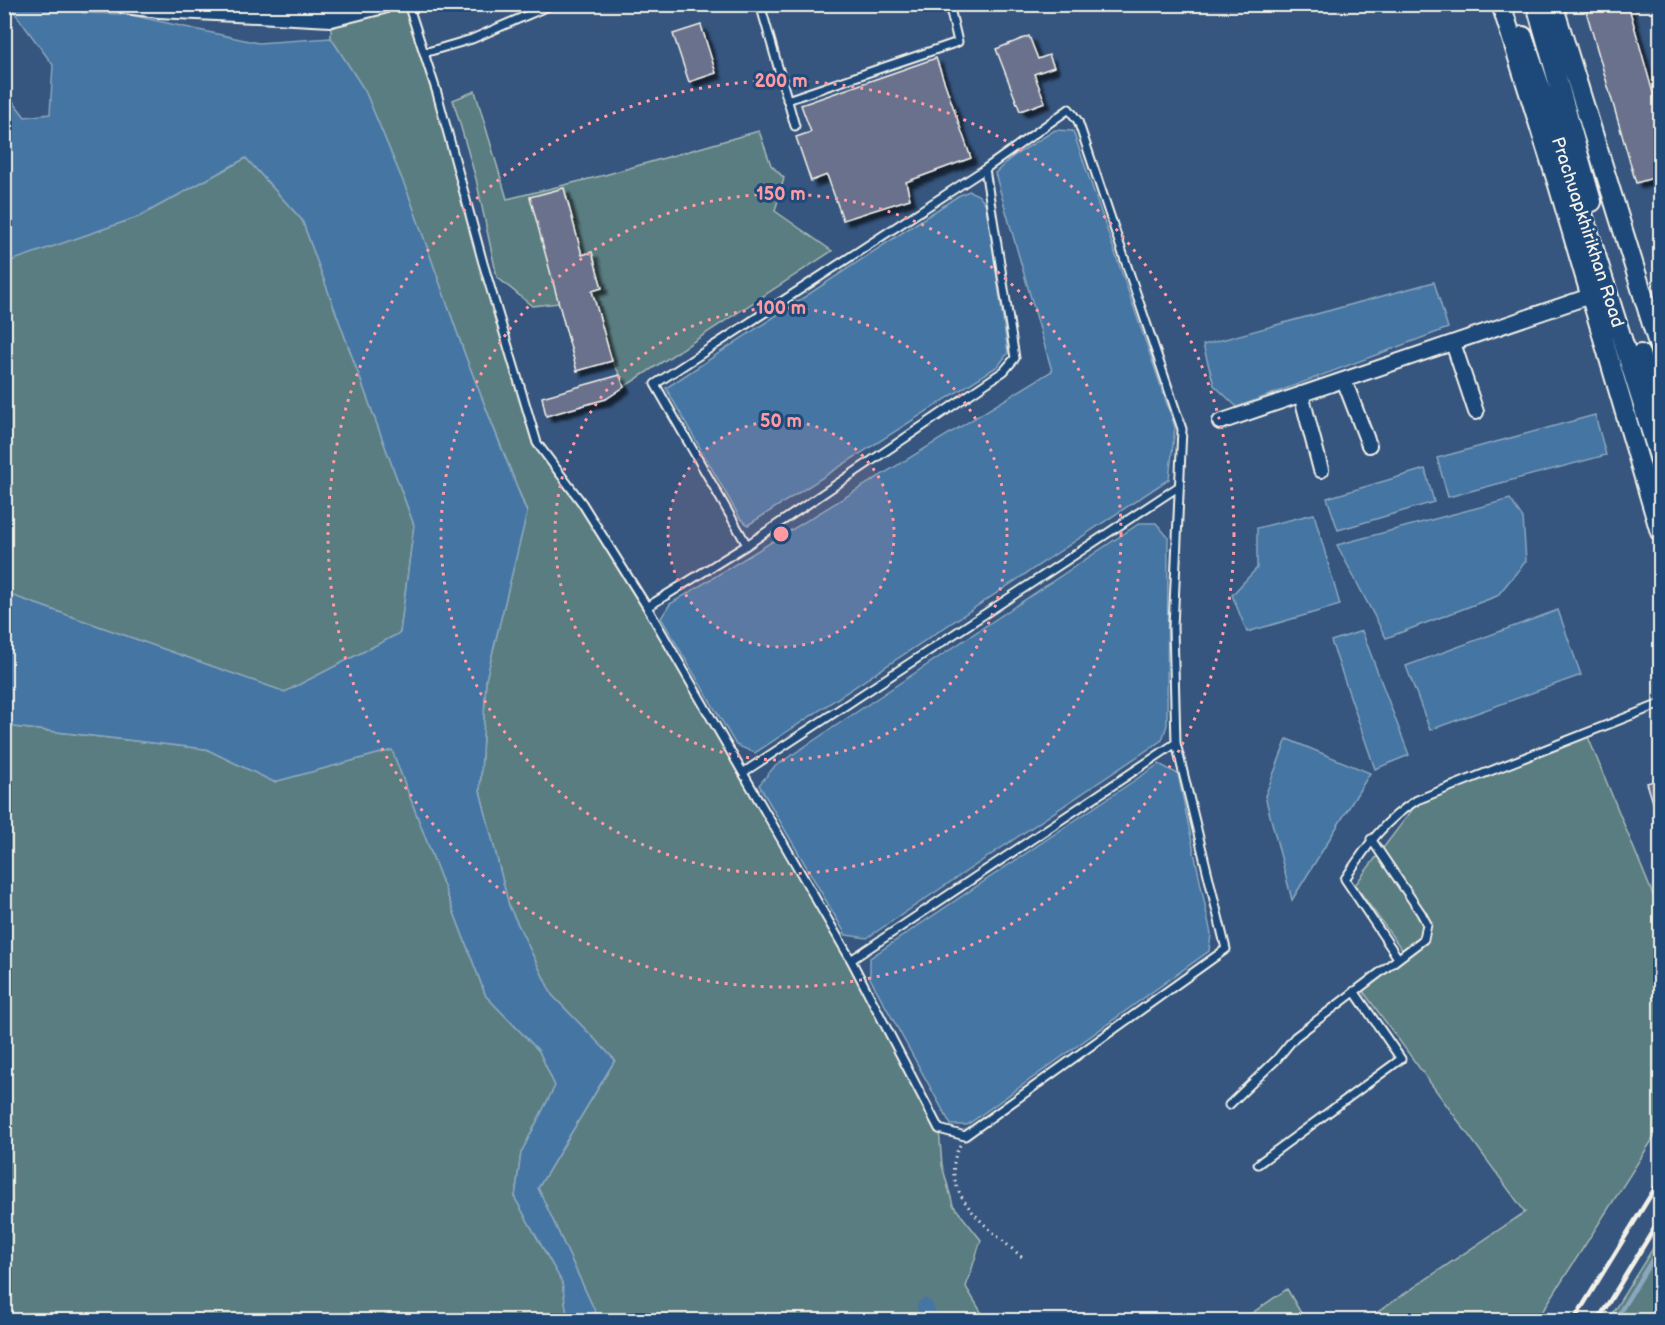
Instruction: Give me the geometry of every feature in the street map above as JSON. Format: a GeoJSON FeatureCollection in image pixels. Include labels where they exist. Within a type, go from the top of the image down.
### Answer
{"type":"FeatureCollection","features":[{"type":"Feature","properties":{"kind":"main road"},"geometry":{"type":"LineString","coordinates":[[125,4],[331,17],[383,4]]}},
{"type":"Feature","properties":{"kind":"main road"},"geometry":{"type":"LineString","coordinates":[[1501,4],[1660,532]]}},
{"type":"Feature","properties":{"kind":"main road","name":"Prachuapkhirikhan Road"},"geometry":{"type":"LineString","coordinates":[[1513,4],[1573,182],[1660,460]]}},
{"type":"Feature","properties":{"kind":"main road","name":"Prachuapkhirikhan Road"},"geometry":{"type":"LineString","coordinates":[[1536,4],[1586,182],[1660,418]]}},
{"type":"Feature","properties":{"kind":"main road"},"geometry":{"type":"LineString","coordinates":[[1553,4],[1660,350]]}},
{"type":"Feature","properties":{"kind":"street"},"geometry":{"type":"LineString","coordinates":[[1220,422],[1590,296]]}},
{"type":"Feature","properties":{"kind":"street"},"geometry":{"type":"LineString","coordinates":[[1453,343],[1476,412]]}},
{"type":"Feature","properties":{"kind":"street"},"geometry":{"type":"LineString","coordinates":[[1344,380],[1369,446]]}},
{"type":"Feature","properties":{"kind":"street"},"geometry":{"type":"LineString","coordinates":[[1301,394],[1321,470]]}},
{"type":"Feature","properties":{"kind":"lane"},"geometry":{"type":"LineString","coordinates":[[408,4],[437,93],[483,263],[537,443],[582,503],[647,607],[744,772],[851,960],[939,1129],[965,1136],[1226,949],[1176,742],[1173,627],[1182,429],[1078,121],[1068,109],[985,169],[655,384],[747,545]]}},
{"type":"Feature","properties":{"kind":"lane"},"geometry":{"type":"LineString","coordinates":[[424,53],[472,39],[553,4]]}},
{"type":"Feature","properties":{"kind":"lane"},"geometry":{"type":"LineString","coordinates":[[760,4],[795,126]]}},
{"type":"Feature","properties":{"kind":"lane"},"geometry":{"type":"LineString","coordinates":[[787,99],[958,42],[949,4]]}},
{"type":"Feature","properties":{"kind":"lane"},"geometry":{"type":"LineString","coordinates":[[647,607],[747,545],[1004,371],[1016,358],[985,169]]}},
{"type":"Feature","properties":{"kind":"lane"},"geometry":{"type":"LineString","coordinates":[[744,772],[1178,487]]}},
{"type":"Feature","properties":{"kind":"lane"},"geometry":{"type":"LineString","coordinates":[[1398,958],[1345,879],[1371,839],[1389,819],[1417,800],[1660,704]]}},
{"type":"Feature","properties":{"kind":"lane"},"geometry":{"type":"LineString","coordinates":[[851,960],[1176,742]]}},
{"type":"Feature","properties":{"kind":"lane"},"geometry":{"type":"LineString","coordinates":[[1229,1105],[1276,1060],[1295,1037],[1424,939],[1427,924],[1371,839]]}},
{"type":"Feature","properties":{"kind":"lane"},"geometry":{"type":"LineString","coordinates":[[1258,1164],[1401,1059],[1354,991]]}},
{"type":"Feature","properties":{"kind":"path"},"geometry":{"type":"LineString","coordinates":[[965,1136],[955,1154],[953,1177],[964,1204],[1024,1258]]}},
{"type":"Feature","properties":{"kind":"green space"},"geometry":{"type":"Polygon","coordinates":[[[383,5],[408,5],[537,443],[582,503],[851,960],[939,1129],[942,1165],[953,1205],[981,1240],[966,1287],[986,1320],[599,1320],[538,1188],[615,1060],[552,995],[509,906],[480,791],[486,679],[527,512],[465,355],[409,196],[365,91],[331,38],[331,17],[383,5]]]}},
{"type":"Feature","properties":{"kind":"green space"},"geometry":{"type":"Polygon","coordinates":[[[475,91],[507,199],[605,175],[759,131],[771,165],[784,178],[775,211],[832,251],[624,387],[612,361],[577,371],[559,303],[532,306],[497,277],[476,179],[453,100],[475,91]]]}},
{"type":"Feature","properties":{"kind":"green space"},"geometry":{"type":"Polygon","coordinates":[[[246,158],[302,220],[414,525],[400,633],[285,692],[5,593],[4,263],[138,217],[246,158]]]}},
{"type":"Feature","properties":{"kind":"green space"},"geometry":{"type":"Polygon","coordinates":[[[5,726],[206,749],[274,782],[392,750],[486,996],[539,1051],[555,1086],[521,1153],[515,1198],[562,1282],[568,1320],[5,1320],[5,726]]]}},
{"type":"Feature","properties":{"kind":"green space"},"geometry":{"type":"Polygon","coordinates":[[[1586,732],[1660,912],[1660,1128],[1537,1320],[1366,1320],[1525,1212],[1360,987],[1403,951],[1355,885],[1415,806],[1586,732]]]}},
{"type":"Feature","properties":{"kind":"green space"},"geometry":{"type":"Polygon","coordinates":[[[1660,1237],[1660,1320],[1608,1320],[1660,1237]]]}},
{"type":"Feature","properties":{"kind":"green space"},"geometry":{"type":"Polygon","coordinates":[[[1287,1289],[1305,1320],[1242,1320],[1287,1289]]]}},
{"type":"Feature","properties":{"kind":"water"},"geometry":{"type":"Polygon","coordinates":[[[27,4],[84,13],[126,14],[258,43],[331,38],[365,91],[409,196],[465,355],[527,513],[486,679],[480,791],[509,906],[552,995],[615,1060],[538,1188],[599,1320],[568,1320],[562,1282],[515,1198],[521,1153],[555,1086],[539,1051],[486,996],[392,750],[274,782],[206,749],[5,726],[5,593],[285,692],[400,633],[414,525],[302,220],[246,158],[138,217],[5,263],[5,91],[25,117],[50,114],[53,65],[9,5],[27,4]]]}},
{"type":"Feature","properties":{"kind":"water"},"geometry":{"type":"Polygon","coordinates":[[[1055,130],[1073,131],[1175,427],[1169,479],[755,753],[736,745],[661,618],[670,604],[1052,371],[995,173],[1012,157],[1055,130]]]}},
{"type":"Feature","properties":{"kind":"water"},"geometry":{"type":"Polygon","coordinates":[[[969,191],[978,195],[986,204],[1008,353],[998,366],[748,525],[740,518],[666,388],[958,196],[969,191]]]}},
{"type":"Feature","properties":{"kind":"water"},"geometry":{"type":"Polygon","coordinates":[[[1434,282],[1448,328],[1237,407],[1214,385],[1203,345],[1434,282]]]}},
{"type":"Feature","properties":{"kind":"water"},"geometry":{"type":"Polygon","coordinates":[[[1595,415],[1606,455],[1448,497],[1437,458],[1595,415]]]}},
{"type":"Feature","properties":{"kind":"water"},"geometry":{"type":"Polygon","coordinates":[[[1425,469],[1434,502],[1338,530],[1327,498],[1425,469]]]}},
{"type":"Feature","properties":{"kind":"water"},"geometry":{"type":"Polygon","coordinates":[[[1510,499],[1523,518],[1526,561],[1497,596],[1386,638],[1337,545],[1510,499]]]}},
{"type":"Feature","properties":{"kind":"water"},"geometry":{"type":"Polygon","coordinates":[[[1314,514],[1340,605],[1247,632],[1232,595],[1257,568],[1257,528],[1314,514]]]}},
{"type":"Feature","properties":{"kind":"water"},"geometry":{"type":"Polygon","coordinates":[[[1140,523],[1156,523],[1168,537],[1167,725],[1162,740],[867,938],[846,935],[759,785],[774,767],[1140,523]]]}},
{"type":"Feature","properties":{"kind":"water"},"geometry":{"type":"Polygon","coordinates":[[[1558,610],[1581,675],[1430,730],[1406,666],[1558,610]]]}},
{"type":"Feature","properties":{"kind":"water"},"geometry":{"type":"Polygon","coordinates":[[[1362,631],[1409,755],[1375,769],[1331,641],[1362,631]]]}},
{"type":"Feature","properties":{"kind":"water"},"geometry":{"type":"Polygon","coordinates":[[[1287,739],[1370,773],[1292,900],[1265,796],[1287,739]]]}},
{"type":"Feature","properties":{"kind":"water"},"geometry":{"type":"Polygon","coordinates":[[[1159,764],[1178,774],[1211,934],[1209,951],[967,1125],[951,1125],[870,978],[870,958],[1159,764]]]}},
{"type":"Feature","properties":{"kind":"building"},"geometry":{"type":"Polygon","coordinates":[[[1584,4],[1628,4],[1660,118],[1660,176],[1636,183],[1584,4]]]}},
{"type":"Feature","properties":{"kind":"building"},"geometry":{"type":"Polygon","coordinates":[[[701,25],[716,73],[689,82],[673,34],[701,25]]]}},
{"type":"Feature","properties":{"kind":"building"},"geometry":{"type":"Polygon","coordinates":[[[1029,36],[1038,59],[1049,55],[1054,67],[1034,74],[1045,102],[1020,111],[996,49],[1029,36]]]}},
{"type":"Feature","properties":{"kind":"building"},"geometry":{"type":"Polygon","coordinates":[[[936,58],[971,158],[906,182],[910,199],[843,220],[827,175],[811,181],[796,137],[811,132],[801,105],[936,58]]]}},
{"type":"Feature","properties":{"kind":"building"},"geometry":{"type":"Polygon","coordinates":[[[564,188],[582,255],[592,252],[602,288],[592,291],[612,361],[577,371],[530,197],[564,188]]]}},
{"type":"Feature","properties":{"kind":"building"},"geometry":{"type":"Polygon","coordinates":[[[620,375],[624,387],[606,399],[546,416],[542,397],[620,375]]]}},
{"type":"Feature","properties":{"kind":"building"},"geometry":{"type":"Polygon","coordinates":[[[1660,779],[1660,825],[1647,783],[1660,779]]]}},
{"type":"Feature","properties":{"kind":"waterway"},"geometry":{"type":"LineString","coordinates":[[58,4],[64,10],[83,43]]}},
{"type":"Feature","properties":{"kind":"waterway"},"geometry":{"type":"LineString","coordinates":[[1615,1320],[1660,1247]]}},
{"type":"Feature","properties":{"kind":"waterway"},"geometry":{"type":"LineString","coordinates":[[925,1307],[930,1320]]}},
{"type":"Feature","properties":{"kind":"railway"},"geometry":{"type":"LineString","coordinates":[[1574,1320],[1660,1180]]}},
{"type":"Feature","properties":{"kind":"railway"},"geometry":{"type":"LineString","coordinates":[[1598,1320],[1660,1219]]}}]}
